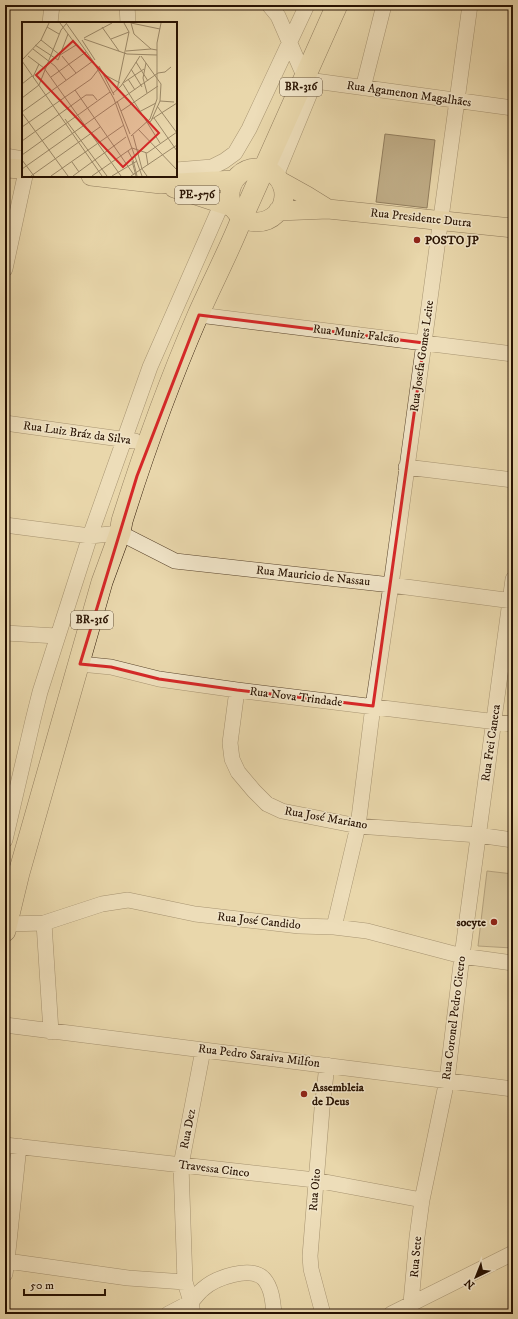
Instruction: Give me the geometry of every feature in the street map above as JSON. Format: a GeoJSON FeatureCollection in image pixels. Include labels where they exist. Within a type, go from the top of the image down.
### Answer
{"type":"FeatureCollection","features":[{"type":"Feature","properties":{"kind":"highway","name":"BR-316"},"geometry":{"type":"LineString","coordinates":[[6,927],[102,582],[120,533],[148,443],[165,397],[199,315],[229,250],[232,209],[273,176],[337,5]]}},
{"type":"Feature","properties":{"kind":"main road"},"geometry":{"type":"LineString","coordinates":[[5,168],[22,169]]}},
{"type":"Feature","properties":{"kind":"main road"},"geometry":{"type":"LineString","coordinates":[[273,176],[283,189],[284,197],[282,204],[274,216],[261,222],[248,221],[232,209],[230,189],[234,180],[240,174],[256,168],[273,176],[328,209]]}},
{"type":"Feature","properties":{"kind":"main road","name":"PE-576"},"geometry":{"type":"LineString","coordinates":[[110,177],[128,178],[161,184],[232,209]]}},
{"type":"Feature","properties":{"kind":"main road","name":"PE-576"},"geometry":{"type":"LineString","coordinates":[[161,184],[234,180]]}},
{"type":"Feature","properties":{"kind":"main road","name":"Rua Presidente Dutra"},"geometry":{"type":"LineString","coordinates":[[278,211],[328,209],[513,228]]}},
{"type":"Feature","properties":{"kind":"street"},"geometry":{"type":"LineString","coordinates":[[50,22],[52,5]]}},
{"type":"Feature","properties":{"kind":"street"},"geometry":{"type":"LineString","coordinates":[[128,5],[128,22]]}},
{"type":"Feature","properties":{"kind":"street"},"geometry":{"type":"LineString","coordinates":[[269,5],[278,16],[289,43],[310,79]]}},
{"type":"Feature","properties":{"kind":"street"},"geometry":{"type":"LineString","coordinates":[[177,170],[212,167],[235,153],[307,5]]}},
{"type":"Feature","properties":{"kind":"street","name":"Rua Josefa Gomes Leite"},"geometry":{"type":"LineString","coordinates":[[334,927],[358,826],[372,706],[391,585],[470,5]]}},
{"type":"Feature","properties":{"kind":"street"},"geometry":{"type":"LineString","coordinates":[[363,88],[385,6]]}},
{"type":"Feature","properties":{"kind":"street","name":"Rua Agamenon Magalhães"},"geometry":{"type":"LineString","coordinates":[[310,79],[363,88],[513,108]]}},
{"type":"Feature","properties":{"kind":"street"},"geometry":{"type":"LineString","coordinates":[[5,156],[22,159]]}},
{"type":"Feature","properties":{"kind":"street"},"geometry":{"type":"LineString","coordinates":[[5,269],[25,177]]}},
{"type":"Feature","properties":{"kind":"street"},"geometry":{"type":"LineString","coordinates":[[5,840],[33,720],[57,636],[90,536],[150,367],[232,209]]}},
{"type":"Feature","properties":{"kind":"street","name":"Rua Muniz Falcão"},"geometry":{"type":"LineString","coordinates":[[199,315],[513,354]]}},
{"type":"Feature","properties":{"kind":"street","name":"Rua Luiz Bráz da Silva"},"geometry":{"type":"LineString","coordinates":[[5,423],[148,443]]}},
{"type":"Feature","properties":{"kind":"street"},"geometry":{"type":"LineString","coordinates":[[406,467],[513,480]]}},
{"type":"Feature","properties":{"kind":"street"},"geometry":{"type":"LineString","coordinates":[[5,525],[90,536],[120,533]]}},
{"type":"Feature","properties":{"kind":"street","name":"Rua Mauricio de Nassau"},"geometry":{"type":"LineString","coordinates":[[120,533],[175,561],[391,585],[512,601]]}},
{"type":"Feature","properties":{"kind":"street","name":"Rua Frei Caneca"},"geometry":{"type":"LineString","coordinates":[[478,835],[512,601],[513,579]]}},
{"type":"Feature","properties":{"kind":"street"},"geometry":{"type":"LineString","coordinates":[[7,634],[57,636]]}},
{"type":"Feature","properties":{"kind":"street","name":"Rua Nova Trindade"},"geometry":{"type":"LineString","coordinates":[[80,664],[111,666],[159,679],[237,690],[513,724]]}},
{"type":"Feature","properties":{"kind":"street","name":"Rua José Mariano"},"geometry":{"type":"LineString","coordinates":[[237,690],[230,743],[232,759],[238,772],[267,804],[282,811],[358,826],[478,835],[513,840]]}},
{"type":"Feature","properties":{"kind":"street","name":"Rua Coronel Pedro Cicero"},"geometry":{"type":"LineString","coordinates":[[422,1200],[447,1080],[478,835]]}},
{"type":"Feature","properties":{"kind":"street","name":"Rua José Candido"},"geometry":{"type":"LineString","coordinates":[[6,927],[44,923],[102,904],[128,900],[195,914],[299,926],[334,927],[366,931],[462,956],[513,963]]}},
{"type":"Feature","properties":{"kind":"street"},"geometry":{"type":"LineString","coordinates":[[44,923],[51,1032]]}},
{"type":"Feature","properties":{"kind":"street","name":"Rua Pedro Saraiva Milfon"},"geometry":{"type":"LineString","coordinates":[[5,1025],[513,1089]]}},
{"type":"Feature","properties":{"kind":"street","name":"Rua Dez"},"geometry":{"type":"LineString","coordinates":[[192,1308],[185,1282],[181,1165],[203,1050]]}},
{"type":"Feature","properties":{"kind":"street","name":"Rua Oito"},"geometry":{"type":"LineString","coordinates":[[323,1314],[311,1269],[310,1256],[327,1065]]}},
{"type":"Feature","properties":{"kind":"street"},"geometry":{"type":"LineString","coordinates":[[12,1145],[6,1267],[185,1282]]}},
{"type":"Feature","properties":{"kind":"street","name":"Travessa Cinco"},"geometry":{"type":"LineString","coordinates":[[12,1145],[316,1180],[422,1200]]}},
{"type":"Feature","properties":{"kind":"street","name":"Rua Sete"},"geometry":{"type":"LineString","coordinates":[[411,1309],[417,1237],[422,1200]]}},
{"type":"Feature","properties":{"kind":"street"},"geometry":{"type":"LineString","coordinates":[[391,1314],[411,1309],[513,1253]]}},
{"type":"Feature","properties":{"kind":"street"},"geometry":{"type":"LineString","coordinates":[[168,1314],[192,1308],[204,1288],[225,1277],[248,1273],[257,1274],[268,1284],[272,1295],[274,1314]]}},
{"type":"Feature","properties":{"kind":"highlighted area"},"geometry":{"type":"Polygon","coordinates":[[[199,315],[424,343],[373,706],[159,679],[111,667],[80,664],[137,476],[199,315]]]}},
{"type":"Feature","properties":{"kind":"shaded area"},"geometry":{"type":"Polygon","coordinates":[[[487,871],[513,874],[512,948],[478,946],[487,871]]]}},
{"type":"Feature","properties":{"kind":"building"},"geometry":{"type":"Polygon","coordinates":[[[385,134],[435,140],[427,208],[376,202],[385,134]]]}},
{"type":"Feature","properties":{"kind":"place","name":"POSTO JP"},"geometry":{"type":"Point","coordinates":[417,240]}},
{"type":"Feature","properties":{"kind":"place","name":"socyte"},"geometry":{"type":"Point","coordinates":[494,922]}},
{"type":"Feature","properties":{"kind":"place","name":"Assembleia de Deus"},"geometry":{"type":"Point","coordinates":[304,1094]}}]}
